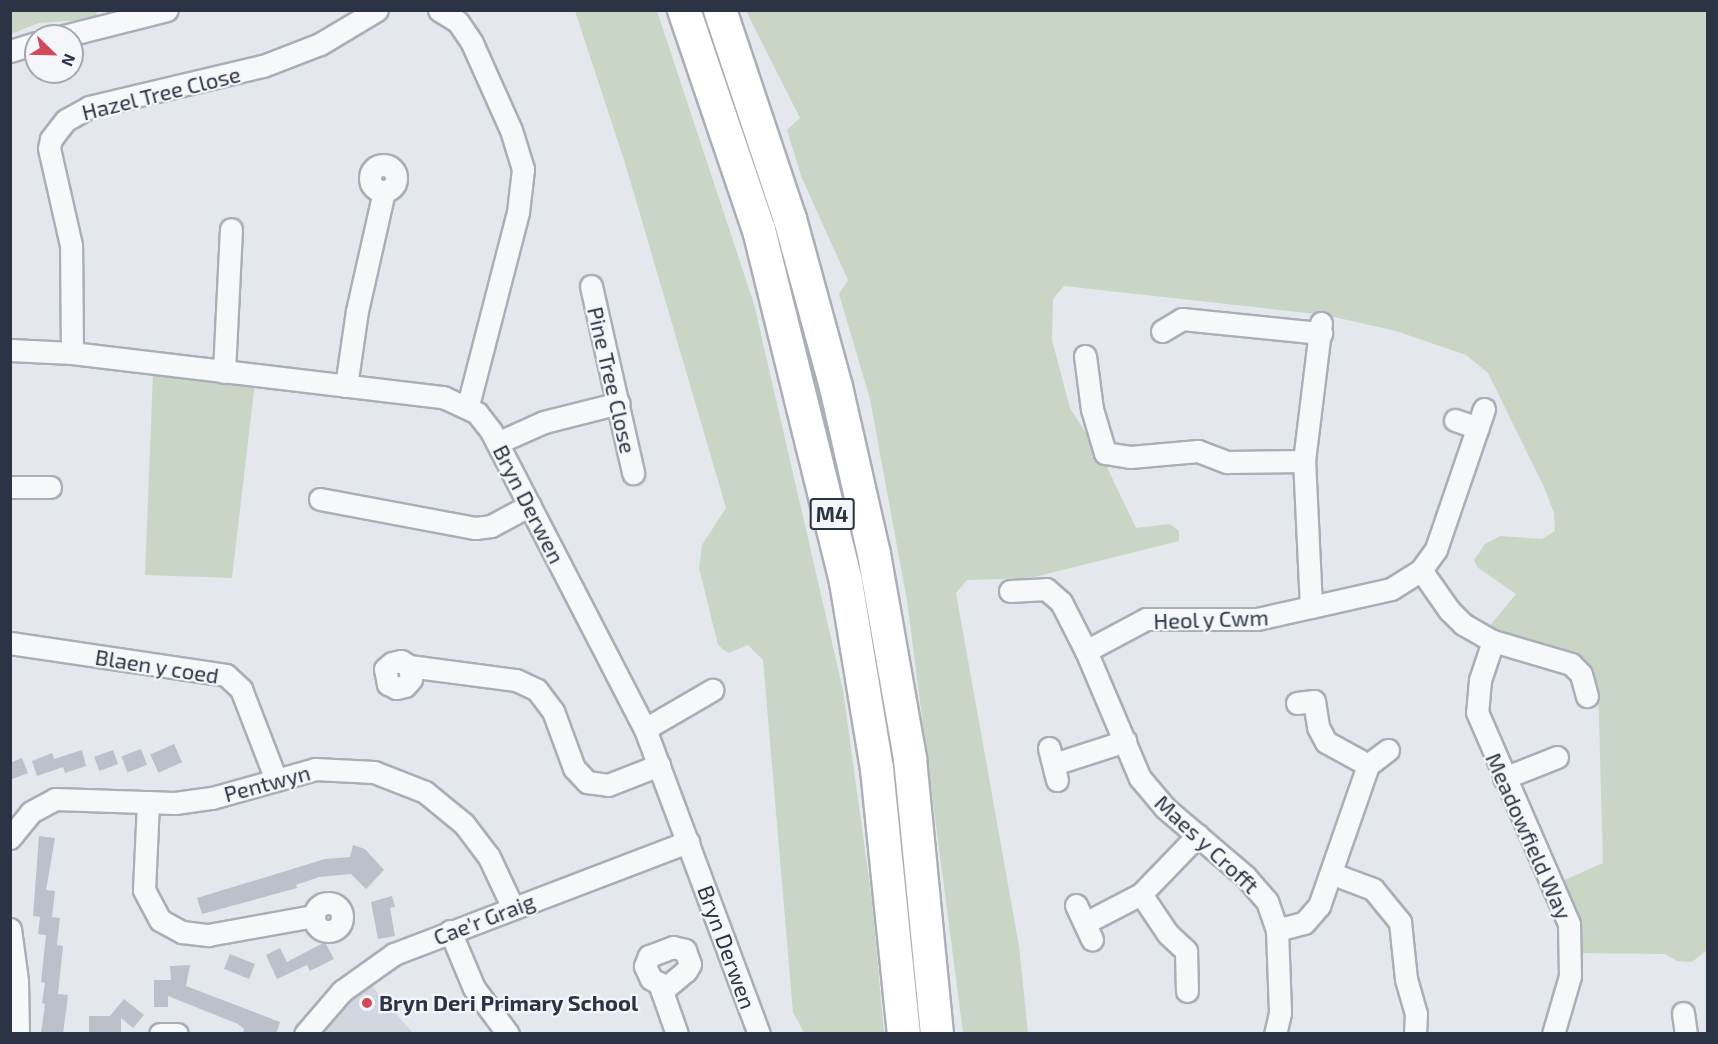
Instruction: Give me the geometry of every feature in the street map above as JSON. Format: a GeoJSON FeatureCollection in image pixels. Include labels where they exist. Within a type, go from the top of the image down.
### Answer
{"type":"FeatureCollection","features":[{"type":"Feature","properties":{"kind":"highway","name":"M4"},"geometry":{"type":"LineString","coordinates":[[684,10],[756,219],[781,307],[846,582],[877,769],[904,1034]]}},
{"type":"Feature","properties":{"kind":"highway","name":"M4"},"geometry":{"type":"LineString","coordinates":[[720,10],[808,285],[874,554],[910,759],[937,1034]]}},
{"type":"Feature","properties":{"kind":"street"},"geometry":{"type":"LineString","coordinates":[[84,31],[167,10]]}},
{"type":"Feature","properties":{"kind":"street","name":"Hazel Tree Close"},"geometry":{"type":"LineString","coordinates":[[72,353],[71,245],[49,148],[51,139],[66,120],[89,107],[229,75],[295,55],[377,10]]}},
{"type":"Feature","properties":{"kind":"street"},"geometry":{"type":"LineString","coordinates":[[439,10],[464,16],[518,148],[523,169],[518,212],[468,406]]}},
{"type":"Feature","properties":{"kind":"street"},"geometry":{"type":"LineString","coordinates":[[346,386],[357,311],[384,191]]}},
{"type":"Feature","properties":{"kind":"street"},"geometry":{"type":"LineString","coordinates":[[224,372],[231,229]]}},
{"type":"Feature","properties":{"kind":"street","name":"Pine Tree Close"},"geometry":{"type":"LineString","coordinates":[[591,286],[633,473]]}},
{"type":"Feature","properties":{"kind":"street"},"geometry":{"type":"LineString","coordinates":[[1162,331],[1182,319],[1321,328],[1310,390],[1304,461],[1311,607]]}},
{"type":"Feature","properties":{"kind":"street","name":"Bryn Derwen"},"geometry":{"type":"LineString","coordinates":[[10,350],[72,353],[443,397],[468,406],[483,420],[497,443],[645,729],[759,1034]]}},
{"type":"Feature","properties":{"kind":"street"},"geometry":{"type":"LineString","coordinates":[[1086,356],[1092,409],[1105,453],[1166,459],[1198,451],[1227,462],[1304,461]]}},
{"type":"Feature","properties":{"kind":"street"},"geometry":{"type":"LineString","coordinates":[[497,443],[544,422],[619,404]]}},
{"type":"Feature","properties":{"kind":"street"},"geometry":{"type":"LineString","coordinates":[[1455,420],[1481,419],[1436,549],[1421,570],[1449,610],[1493,641],[1571,664],[1581,674],[1587,696]]}},
{"type":"Feature","properties":{"kind":"street"},"geometry":{"type":"LineString","coordinates":[[10,487],[50,487]]}},
{"type":"Feature","properties":{"kind":"street"},"geometry":{"type":"LineString","coordinates":[[320,499],[475,528],[491,526],[530,506]]}},
{"type":"Feature","properties":{"kind":"street","name":"Heol y Cwm"},"geometry":{"type":"LineString","coordinates":[[1086,651],[1146,620],[1257,619],[1391,589],[1421,570]]}},
{"type":"Feature","properties":{"kind":"street"},"geometry":{"type":"LineString","coordinates":[[1010,591],[1046,589],[1061,602],[1086,651]]}},
{"type":"Feature","properties":{"kind":"street","name":"Meadowfield Way"},"geometry":{"type":"LineString","coordinates":[[1493,641],[1480,681],[1477,711],[1569,924],[1570,976],[1553,1034]]}},
{"type":"Feature","properties":{"kind":"street","name":"Blaen y coed"},"geometry":{"type":"LineString","coordinates":[[10,643],[226,675],[241,689],[275,777]]}},
{"type":"Feature","properties":{"kind":"street","name":"Maes y Crofft"},"geometry":{"type":"LineString","coordinates":[[1086,651],[1140,778],[1164,807],[1260,891],[1277,930],[1280,1013],[1275,1034]]}},
{"type":"Feature","properties":{"kind":"street"},"geometry":{"type":"LineString","coordinates":[[409,666],[516,680],[537,690],[553,711],[574,768],[587,782],[608,784],[659,765]]}},
{"type":"Feature","properties":{"kind":"street"},"geometry":{"type":"LineString","coordinates":[[1297,703],[1314,701],[1318,727],[1326,742],[1368,765]]}},
{"type":"Feature","properties":{"kind":"street"},"geometry":{"type":"LineString","coordinates":[[645,729],[705,703]]}},
{"type":"Feature","properties":{"kind":"street"},"geometry":{"type":"LineString","coordinates":[[1054,764],[1125,741]]}},
{"type":"Feature","properties":{"kind":"street"},"geometry":{"type":"LineString","coordinates":[[1277,930],[1304,923],[1319,906],[1333,874],[1368,765],[1388,750]]}},
{"type":"Feature","properties":{"kind":"street"},"geometry":{"type":"LineString","coordinates":[[1504,778],[1557,757]]}},
{"type":"Feature","properties":{"kind":"street","name":"Pentwyn"},"geometry":{"type":"LineString","coordinates":[[10,838],[31,812],[55,799],[148,802],[212,798],[275,777],[315,769],[357,770],[387,775],[424,792],[464,824],[489,857],[513,908]]}},
{"type":"Feature","properties":{"kind":"street"},"geometry":{"type":"LineString","coordinates":[[148,802],[144,890],[160,920],[182,932],[208,934],[314,915]]}},
{"type":"Feature","properties":{"kind":"street"},"geometry":{"type":"LineString","coordinates":[[1084,923],[1141,894],[1198,835]]}},
{"type":"Feature","properties":{"kind":"street","name":"Cae'r Graig"},"geometry":{"type":"LineString","coordinates":[[304,1034],[342,991],[372,968],[408,948],[688,842]]}},
{"type":"Feature","properties":{"kind":"street"},"geometry":{"type":"LineString","coordinates":[[1333,874],[1373,890],[1387,902],[1400,922],[1412,949],[1416,1014],[1414,1034]]}},
{"type":"Feature","properties":{"kind":"street"},"geometry":{"type":"LineString","coordinates":[[1141,894],[1168,934],[1186,951],[1181,980]]}},
{"type":"Feature","properties":{"kind":"street"},"geometry":{"type":"LineString","coordinates":[[10,929],[18,981],[18,1034]]}},
{"type":"Feature","properties":{"kind":"street"},"geometry":{"type":"LineString","coordinates":[[450,932],[470,982],[508,1034]]}},
{"type":"Feature","properties":{"kind":"street"},"geometry":{"type":"LineString","coordinates":[[662,991],[677,1034]]}},
{"type":"Feature","properties":{"kind":"street","name":"Maes y Crofft"},"geometry":{"type":"LineString","coordinates":[[1280,1013],[1289,1034]]}},
{"type":"Feature","properties":{"kind":"street"},"geometry":{"type":"LineString","coordinates":[[160,1034],[177,1034]]}},
{"type":"Feature","properties":{"kind":"shaded area","name":"Bryn Deri Primary School"},"geometry":{"type":"Polygon","coordinates":[[[370,984],[413,1033],[321,1033],[355,995],[370,984]]]}},
{"type":"Feature","properties":{"kind":"green space"},"geometry":{"type":"Polygon","coordinates":[[[11,11],[96,11],[98,19],[24,24],[24,29],[11,34],[11,11]]]}},
{"type":"Feature","properties":{"kind":"green space"},"geometry":{"type":"Polygon","coordinates":[[[575,11],[657,11],[754,304],[843,690],[872,901],[884,1033],[804,1033],[793,1012],[763,660],[748,645],[728,653],[718,645],[699,568],[702,545],[726,508],[625,163],[575,11]]]}},
{"type":"Feature","properties":{"kind":"green space"},"geometry":{"type":"Polygon","coordinates":[[[746,11],[1707,11],[1707,950],[1692,962],[1677,961],[1665,954],[1570,953],[1549,887],[1603,863],[1598,686],[1583,683],[1580,673],[1482,635],[1516,594],[1477,567],[1474,560],[1485,544],[1500,536],[1542,539],[1555,531],[1554,513],[1544,487],[1488,373],[1466,355],[1396,331],[1325,315],[1064,286],[1053,299],[1052,340],[1070,408],[1105,463],[1136,528],[1170,524],[1179,531],[1179,541],[1030,578],[967,580],[956,593],[1019,946],[1028,1033],[963,1033],[907,601],[870,399],[839,294],[848,280],[801,176],[787,130],[800,118],[746,11]]]}},
{"type":"Feature","properties":{"kind":"green space"},"geometry":{"type":"Polygon","coordinates":[[[153,374],[255,382],[232,578],[145,575],[153,374]]]}},
{"type":"Feature","properties":{"kind":"building"},"geometry":{"type":"Polygon","coordinates":[[[174,744],[182,762],[158,773],[150,755],[174,744]]]}},
{"type":"Feature","properties":{"kind":"building"},"geometry":{"type":"Polygon","coordinates":[[[141,749],[147,765],[127,772],[121,757],[141,749]]]}},
{"type":"Feature","properties":{"kind":"building"},"geometry":{"type":"Polygon","coordinates":[[[82,750],[86,766],[65,773],[63,767],[37,776],[32,761],[52,753],[54,759],[82,750]]]}},
{"type":"Feature","properties":{"kind":"building"},"geometry":{"type":"Polygon","coordinates":[[[113,750],[118,764],[99,771],[94,757],[113,750]]]}},
{"type":"Feature","properties":{"kind":"building"},"geometry":{"type":"Polygon","coordinates":[[[22,758],[28,773],[10,780],[10,763],[22,758]]]}},
{"type":"Feature","properties":{"kind":"building"},"geometry":{"type":"Polygon","coordinates":[[[39,836],[55,838],[46,890],[55,891],[52,917],[60,918],[57,945],[63,946],[58,994],[68,995],[63,1034],[41,1034],[45,983],[41,982],[46,935],[38,934],[40,917],[33,916],[39,836]]]}},
{"type":"Feature","properties":{"kind":"building"},"geometry":{"type":"Polygon","coordinates":[[[353,845],[365,849],[384,870],[366,889],[351,874],[319,877],[296,885],[297,888],[202,914],[197,898],[325,859],[350,857],[353,845]]]}},
{"type":"Feature","properties":{"kind":"building"},"geometry":{"type":"Polygon","coordinates":[[[392,896],[395,907],[390,908],[395,936],[378,939],[371,902],[392,896]]]}},
{"type":"Feature","properties":{"kind":"building"},"geometry":{"type":"Polygon","coordinates":[[[325,942],[334,959],[310,971],[307,965],[277,979],[266,955],[280,948],[287,962],[325,942]]]}},
{"type":"Feature","properties":{"kind":"building"},"geometry":{"type":"Polygon","coordinates":[[[230,954],[255,964],[249,979],[224,969],[230,954]]]}},
{"type":"Feature","properties":{"kind":"building"},"geometry":{"type":"Polygon","coordinates":[[[190,965],[186,986],[280,1022],[276,1034],[243,1034],[244,1029],[238,1024],[168,996],[168,1007],[154,1007],[154,980],[171,980],[170,966],[190,965]]]}},
{"type":"Feature","properties":{"kind":"building"},"geometry":{"type":"Polygon","coordinates":[[[124,999],[144,1015],[133,1028],[121,1018],[121,1034],[89,1034],[89,1016],[110,1016],[124,999]]]}},
{"type":"Feature","properties":{"kind":"place","name":"Bryn Deri Primary School"},"geometry":{"type":"Point","coordinates":[367,1003]}}]}
